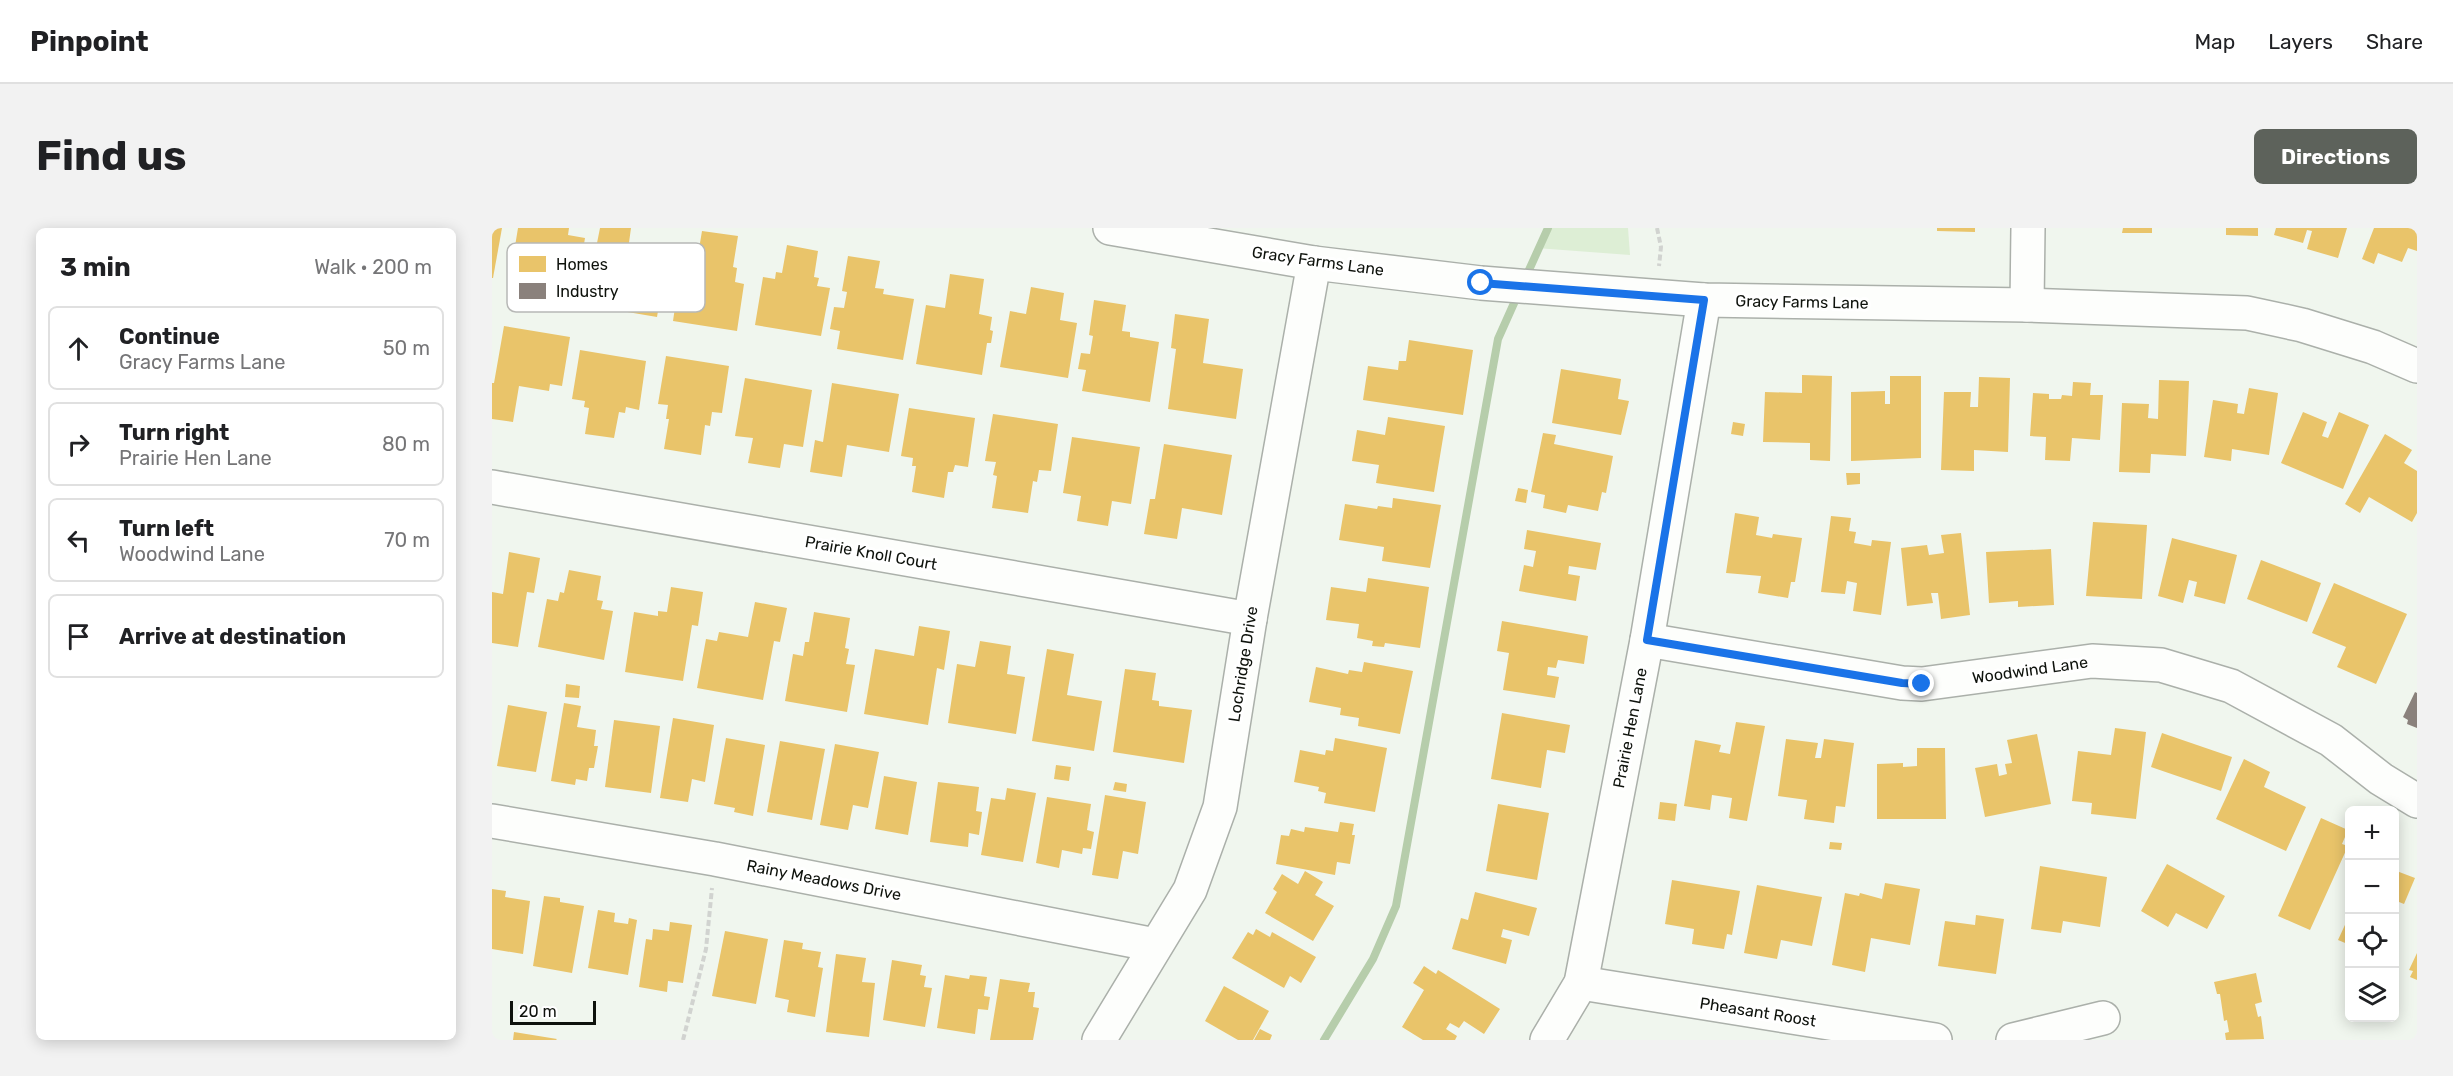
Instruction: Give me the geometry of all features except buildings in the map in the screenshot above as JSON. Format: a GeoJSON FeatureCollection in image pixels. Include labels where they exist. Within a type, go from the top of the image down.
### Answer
{"type":"FeatureCollection","features":[{"type":"Feature","properties":{"kind":"street","name":"Gracy Farms Lane"},"geometry":{"type":"LineString","coordinates":[[1110,228],[1314,263],[1481,283],[1704,300],[2027,305],[2247,313],[2302,325],[2373,347],[2417,366]]}},
{"type":"Feature","properties":{"kind":"street"},"geometry":{"type":"LineString","coordinates":[[2027,305],[2028,228]]}},
{"type":"Feature","properties":{"kind":"street","name":"Lochridge Drive"},"geometry":{"type":"LineString","coordinates":[[1099,1040],[1190,890],[1220,807],[1250,619],[1314,263]]}},
{"type":"Feature","properties":{"kind":"street","name":"Prairie Hen Lane"},"geometry":{"type":"LineString","coordinates":[[1547,1040],[1581,982],[1647,640],[1704,300]]}},
{"type":"Feature","properties":{"kind":"street","name":"Prairie Knoll Court"},"geometry":{"type":"LineString","coordinates":[[492,487],[1250,619]]}},
{"type":"Feature","properties":{"kind":"street","name":"Woodwind Lane"},"geometry":{"type":"LineString","coordinates":[[1647,640],[1890,681],[1922,684],[2092,661],[2161,665],[2231,686],[2331,740],[2380,779],[2417,801]]}},
{"type":"Feature","properties":{"kind":"street","name":"Rainy Meadows Drive"},"geometry":{"type":"LineString","coordinates":[[492,821],[715,859],[1155,945]]}},
{"type":"Feature","properties":{"kind":"street","name":"Pheasant Roost"},"geometry":{"type":"LineString","coordinates":[[1581,982],[1935,1040]]}},
{"type":"Feature","properties":{"kind":"street"},"geometry":{"type":"LineString","coordinates":[[2013,1040],[2103,1018]]}},
{"type":"Feature","properties":{"kind":"path"},"geometry":{"type":"LineString","coordinates":[[1657,228],[1661,247],[1660,259]]}},
{"type":"Feature","properties":{"kind":"path"},"geometry":{"type":"LineString","coordinates":[[683,1040],[706,949],[715,859]]}},
{"type":"Feature","properties":{"kind":"green space"},"geometry":{"type":"Polygon","coordinates":[[[1545,228],[1628,228],[1630,255],[1536,248],[1545,228]]]}},
{"type":"Feature","properties":{"kind":"waterway"},"geometry":{"type":"LineString","coordinates":[[1524,281],[1548,228]]}},
{"type":"Feature","properties":{"kind":"waterway"},"geometry":{"type":"LineString","coordinates":[[1324,1040],[1373,959],[1396,906],[1498,339],[1519,292]]}},
{"type":"Feature","properties":{"kind":"route"},"geometry":{"type":"LineString","coordinates":[[1481,283],[1704,300],[1647,640],[1902,683],[1922,684]]}}]}
